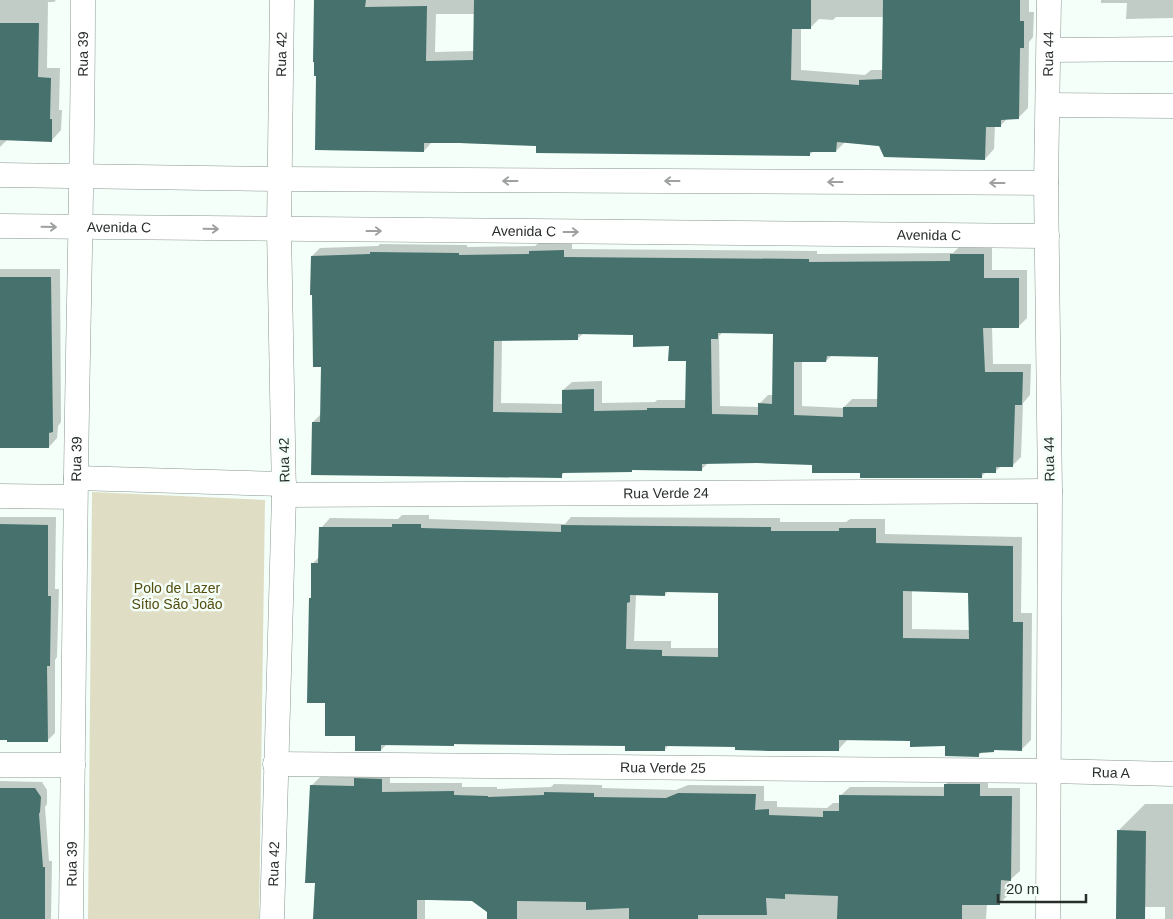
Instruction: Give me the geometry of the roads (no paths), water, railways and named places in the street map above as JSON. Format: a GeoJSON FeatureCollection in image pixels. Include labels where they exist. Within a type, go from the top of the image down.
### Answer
{"type":"FeatureCollection","features":[{"type":"Feature","properties":{"kind":"street","name":"Rua 39"},"geometry":{"type":"LineString","coordinates":[[71,919],[75,488],[80,227],[83,175],[84,0]]}},
{"type":"Feature","properties":{"kind":"street","name":"Rua 42"},"geometry":{"type":"LineString","coordinates":[[272,919],[284,490],[279,230],[282,0]]}},
{"type":"Feature","properties":{"kind":"street","name":"Rua 44"},"geometry":{"type":"LineString","coordinates":[[1048,919],[1050,491],[1046,184],[1049,0]]}},
{"type":"Feature","properties":{"kind":"street"},"geometry":{"type":"LineString","coordinates":[[1049,50],[1173,49]]}},
{"type":"Feature","properties":{"kind":"street"},"geometry":{"type":"LineString","coordinates":[[1048,105],[1173,106]]}},
{"type":"Feature","properties":{"kind":"street"},"geometry":{"type":"LineString","coordinates":[[0,175],[280,179],[1046,184]]}},
{"type":"Feature","properties":{"kind":"street","name":"Avenida C"},"geometry":{"type":"LineString","coordinates":[[0,226],[1046,236]]}},
{"type":"Feature","properties":{"kind":"street","name":"Rua Verde 24"},"geometry":{"type":"LineString","coordinates":[[0,496],[75,488],[1050,491]]}},
{"type":"Feature","properties":{"kind":"street","name":"Rua Verde 25"},"geometry":{"type":"LineString","coordinates":[[275,764],[1049,771]]}},
{"type":"Feature","properties":{"kind":"street"},"geometry":{"type":"LineString","coordinates":[[0,765],[73,765]]}},
{"type":"Feature","properties":{"kind":"street","name":"Rua A"},"geometry":{"type":"LineString","coordinates":[[1049,771],[1173,774]]}},
{"type":"Feature","properties":{"kind":"park label","name":"Polo de Lazer Sítio São João"},"geometry":{"type":"Point","coordinates":[177,596]}}]}
